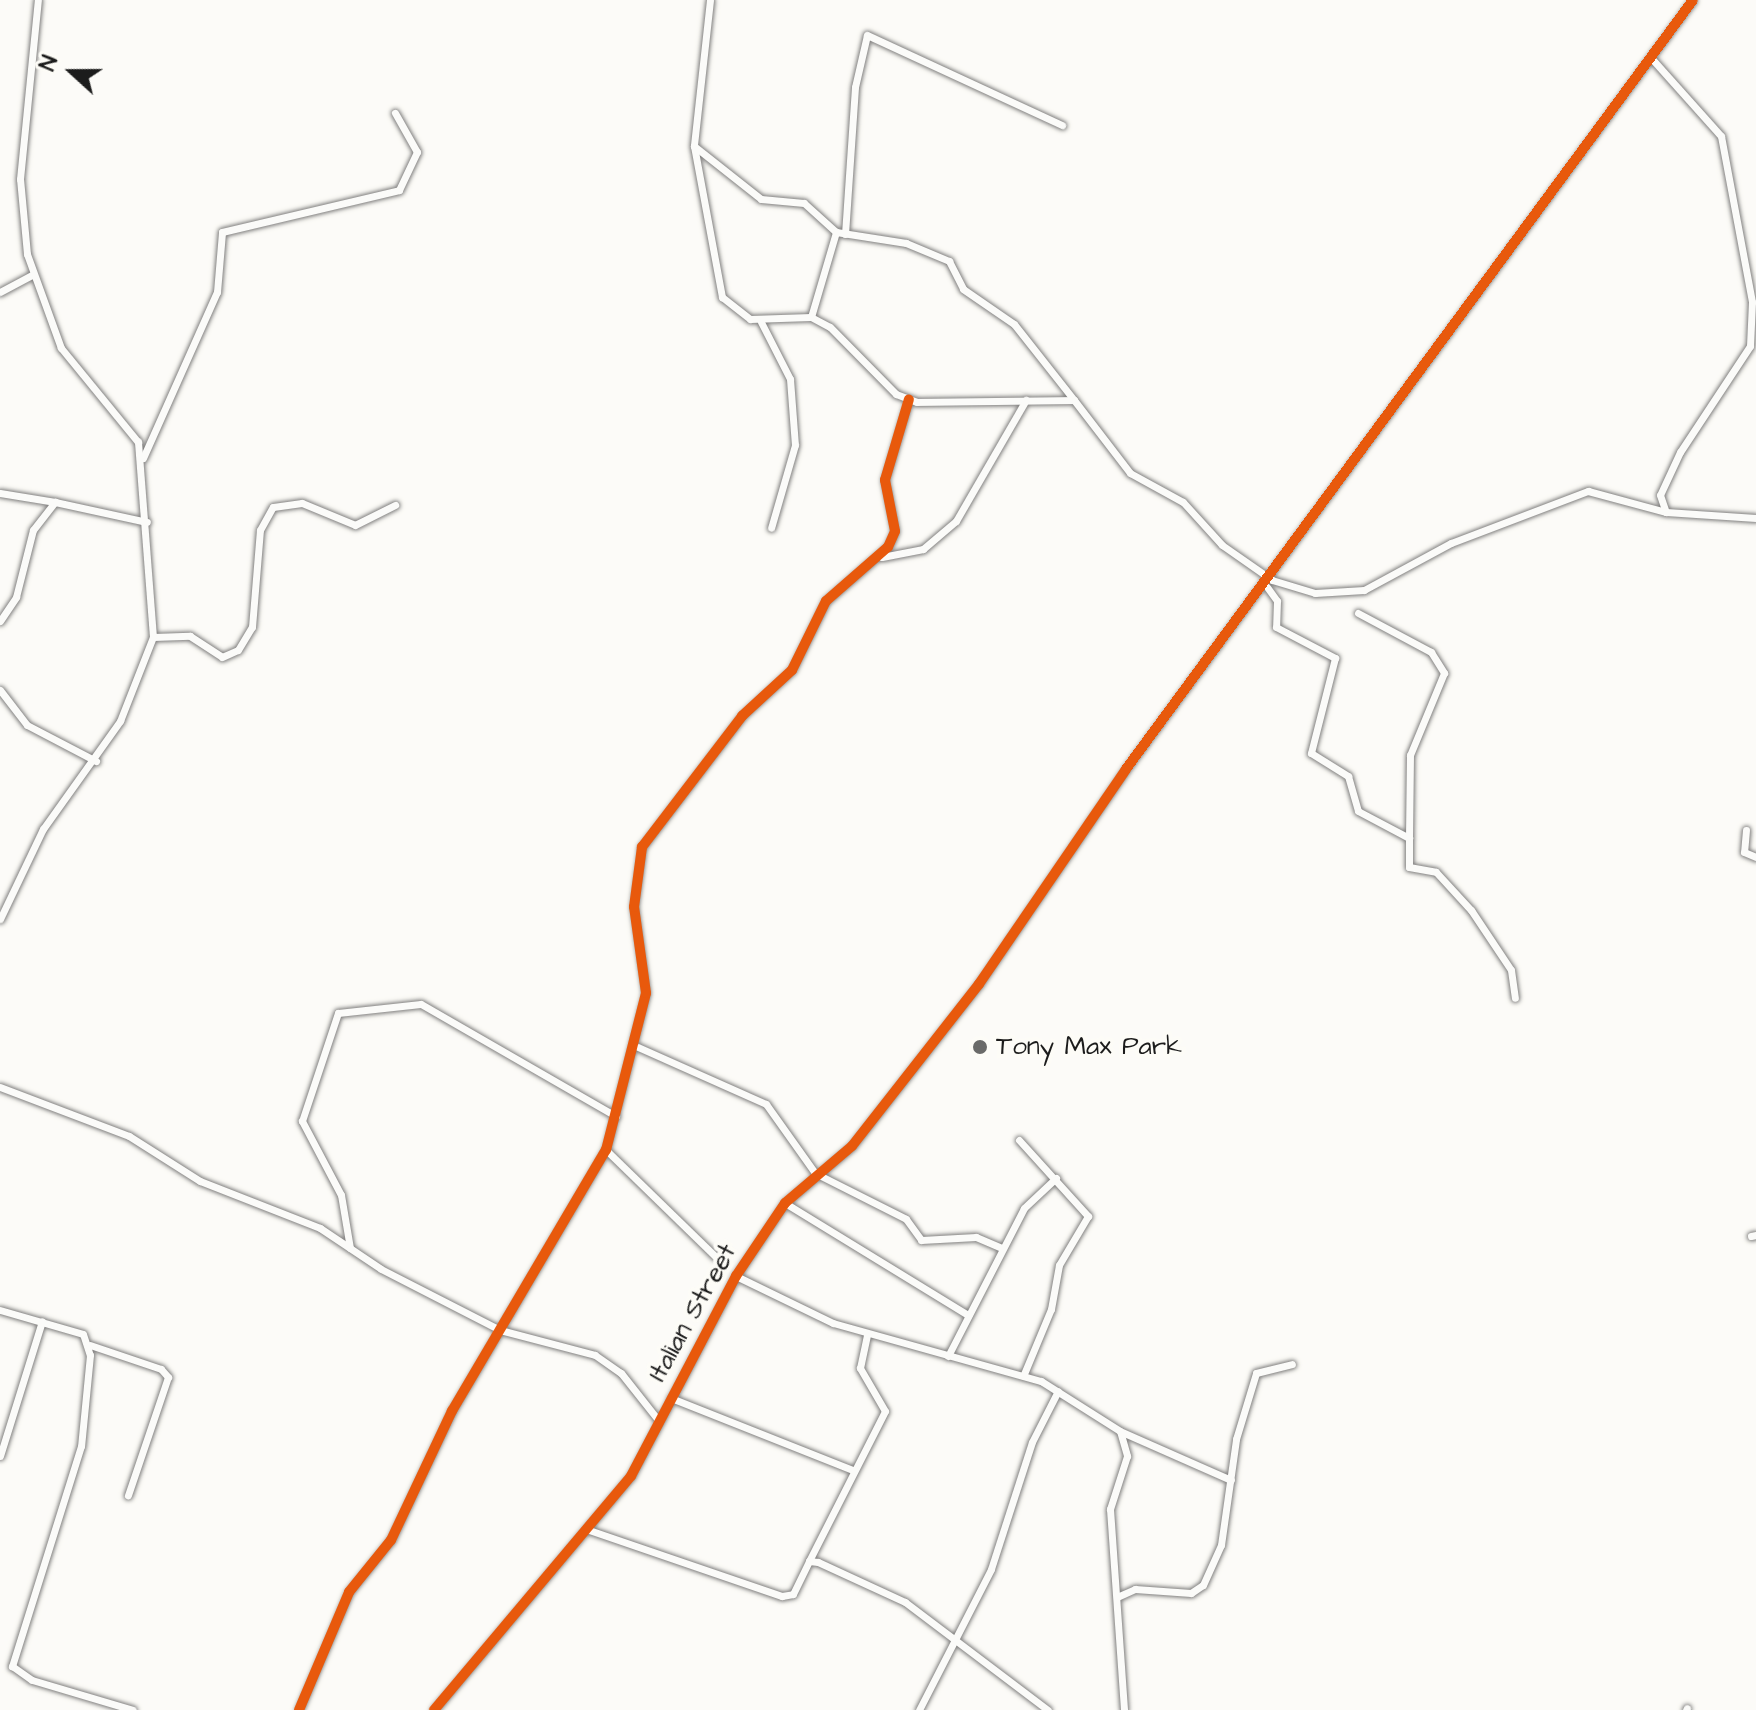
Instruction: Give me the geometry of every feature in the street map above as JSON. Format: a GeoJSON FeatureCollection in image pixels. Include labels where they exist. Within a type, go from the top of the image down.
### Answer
{"type":"FeatureCollection","features":[{"type":"Feature","properties":{"kind":"street"},"geometry":{"type":"LineString","coordinates":[[0,919],[43,829],[96,761],[153,637],[143,459],[132,430],[61,348],[32,275],[20,179],[38,0]]}},
{"type":"Feature","properties":{"kind":"street"},"geometry":{"type":"LineString","coordinates":[[710,0],[694,146],[717,285],[733,307],[761,322],[811,317],[909,399],[1074,400]]}},
{"type":"Feature","properties":{"kind":"street","name":"Italian Street"},"geometry":{"type":"LineString","coordinates":[[434,1710],[589,1530],[631,1476],[736,1276],[785,1203],[866,1129],[1105,802],[1270,584],[1653,60],[1693,0]]}},
{"type":"Feature","properties":{"kind":"street"},"geometry":{"type":"LineString","coordinates":[[845,234],[855,87],[867,35],[1062,125]]}},
{"type":"Feature","properties":{"kind":"street"},"geometry":{"type":"LineString","coordinates":[[1653,60],[1725,144],[1752,302],[1750,346],[1670,471],[1660,495],[1666,512]]}},
{"type":"Feature","properties":{"kind":"street"},"geometry":{"type":"LineString","coordinates":[[143,459],[210,313],[222,232],[399,190],[417,152],[395,113]]}},
{"type":"Feature","properties":{"kind":"street"},"geometry":{"type":"LineString","coordinates":[[694,146],[750,194],[804,203],[836,232],[906,243],[949,261],[963,289],[1014,324],[1130,473],[1183,502],[1222,545],[1270,584],[1315,593],[1364,590],[1451,543],[1588,491],[1666,512],[1756,518]]}},
{"type":"Feature","properties":{"kind":"street"},"geometry":{"type":"LineString","coordinates":[[811,317],[836,232]]}},
{"type":"Feature","properties":{"kind":"street"},"geometry":{"type":"LineString","coordinates":[[0,292],[32,275]]}},
{"type":"Feature","properties":{"kind":"street"},"geometry":{"type":"LineString","coordinates":[[761,322],[790,379],[795,445],[771,528]]}},
{"type":"Feature","properties":{"kind":"street"},"geometry":{"type":"LineString","coordinates":[[881,557],[895,531],[885,480],[909,399]]}},
{"type":"Feature","properties":{"kind":"street"},"geometry":{"type":"LineString","coordinates":[[299,1710],[349,1592],[391,1540],[412,1488],[606,1150],[638,1047],[646,993],[634,885],[642,847],[742,716],[792,670],[826,601],[853,572],[881,557],[923,549],[956,521],[1026,400]]}},
{"type":"Feature","properties":{"kind":"street"},"geometry":{"type":"LineString","coordinates":[[0,493],[133,513],[147,522]]}},
{"type":"Feature","properties":{"kind":"street"},"geometry":{"type":"LineString","coordinates":[[0,621],[16,597],[33,530],[55,502]]}},
{"type":"Feature","properties":{"kind":"street"},"geometry":{"type":"LineString","coordinates":[[153,637],[190,636],[222,657],[238,650],[252,627],[260,530],[273,507],[302,503],[355,525],[395,505]]}},
{"type":"Feature","properties":{"kind":"street"},"geometry":{"type":"LineString","coordinates":[[1270,584],[1277,601],[1276,627],[1335,658],[1311,753],[1348,776],[1358,811],[1409,838]]}},
{"type":"Feature","properties":{"kind":"street"},"geometry":{"type":"LineString","coordinates":[[1358,613],[1431,652],[1444,673],[1410,755],[1406,864],[1436,872],[1486,927],[1515,978],[1515,998]]}},
{"type":"Feature","properties":{"kind":"street"},"geometry":{"type":"LineString","coordinates":[[0,690],[27,725],[96,761]]}},
{"type":"Feature","properties":{"kind":"street"},"geometry":{"type":"LineString","coordinates":[[1746,830],[1744,852],[1756,857]]}},
{"type":"Feature","properties":{"kind":"street"},"geometry":{"type":"LineString","coordinates":[[350,1248],[341,1195],[302,1121],[338,1013],[421,1004],[616,1116]]}},
{"type":"Feature","properties":{"kind":"street"},"geometry":{"type":"LineString","coordinates":[[638,1047],[766,1104],[815,1173],[906,1219],[926,1242],[976,1237],[1002,1248]]}},
{"type":"Feature","properties":{"kind":"street"},"geometry":{"type":"LineString","coordinates":[[0,1087],[129,1136],[200,1181],[283,1210],[500,1330],[610,1364],[659,1421]]}},
{"type":"Feature","properties":{"kind":"street"},"geometry":{"type":"LineString","coordinates":[[1019,1140],[1088,1216],[1059,1265],[1051,1309],[1024,1374]]}},
{"type":"Feature","properties":{"kind":"street"},"geometry":{"type":"LineString","coordinates":[[606,1150],[715,1256]]}},
{"type":"Feature","properties":{"kind":"street"},"geometry":{"type":"LineString","coordinates":[[948,1356],[1002,1248],[1037,1188],[1056,1178]]}},
{"type":"Feature","properties":{"kind":"street"},"geometry":{"type":"LineString","coordinates":[[785,1203],[968,1315]]}},
{"type":"Feature","properties":{"kind":"street"},"geometry":{"type":"LineString","coordinates":[[736,1276],[867,1334],[1024,1374],[1058,1391],[1120,1431],[1231,1480]]}},
{"type":"Feature","properties":{"kind":"street"},"geometry":{"type":"LineString","coordinates":[[0,1310],[83,1334],[90,1345],[168,1377],[128,1495]]}},
{"type":"Feature","properties":{"kind":"street"},"geometry":{"type":"LineString","coordinates":[[0,1456],[42,1321]]}},
{"type":"Feature","properties":{"kind":"street"},"geometry":{"type":"LineString","coordinates":[[589,1530],[782,1596],[793,1594],[886,1407],[860,1368],[867,1334]]}},
{"type":"Feature","properties":{"kind":"street"},"geometry":{"type":"LineString","coordinates":[[90,1345],[81,1446],[12,1666],[20,1675],[133,1710]]}},
{"type":"Feature","properties":{"kind":"street"},"geometry":{"type":"LineString","coordinates":[[1117,1597],[1135,1589],[1191,1593],[1203,1585],[1221,1545],[1231,1480],[1256,1373],[1292,1364]]}},
{"type":"Feature","properties":{"kind":"street"},"geometry":{"type":"LineString","coordinates":[[919,1710],[1000,1548],[1032,1442],[1058,1391]]}},
{"type":"Feature","properties":{"kind":"street"},"geometry":{"type":"LineString","coordinates":[[671,1398],[853,1470]]}},
{"type":"Feature","properties":{"kind":"street"},"geometry":{"type":"LineString","coordinates":[[1120,1431],[1127,1456],[1110,1501],[1124,1710]]}},
{"type":"Feature","properties":{"kind":"street"},"geometry":{"type":"LineString","coordinates":[[809,1561],[905,1602],[1048,1710]]}},
{"type":"Feature","properties":{"kind":"cycle path"},"geometry":{"type":"LineString","coordinates":[[434,1710],[631,1476],[736,1276],[785,1203],[852,1146],[979,984],[1126,769],[1693,0]]}},
{"type":"Feature","properties":{"kind":"cycle path"},"geometry":{"type":"LineString","coordinates":[[299,1710],[349,1592],[391,1540],[452,1411],[606,1150],[646,993],[634,907],[642,847],[742,716],[792,670],[826,601],[888,547],[895,531],[885,480],[909,399]]}},
{"type":"Feature","properties":{"kind":"place","name":"Tony Max Park"},"geometry":{"type":"Point","coordinates":[980,1047]}}]}
